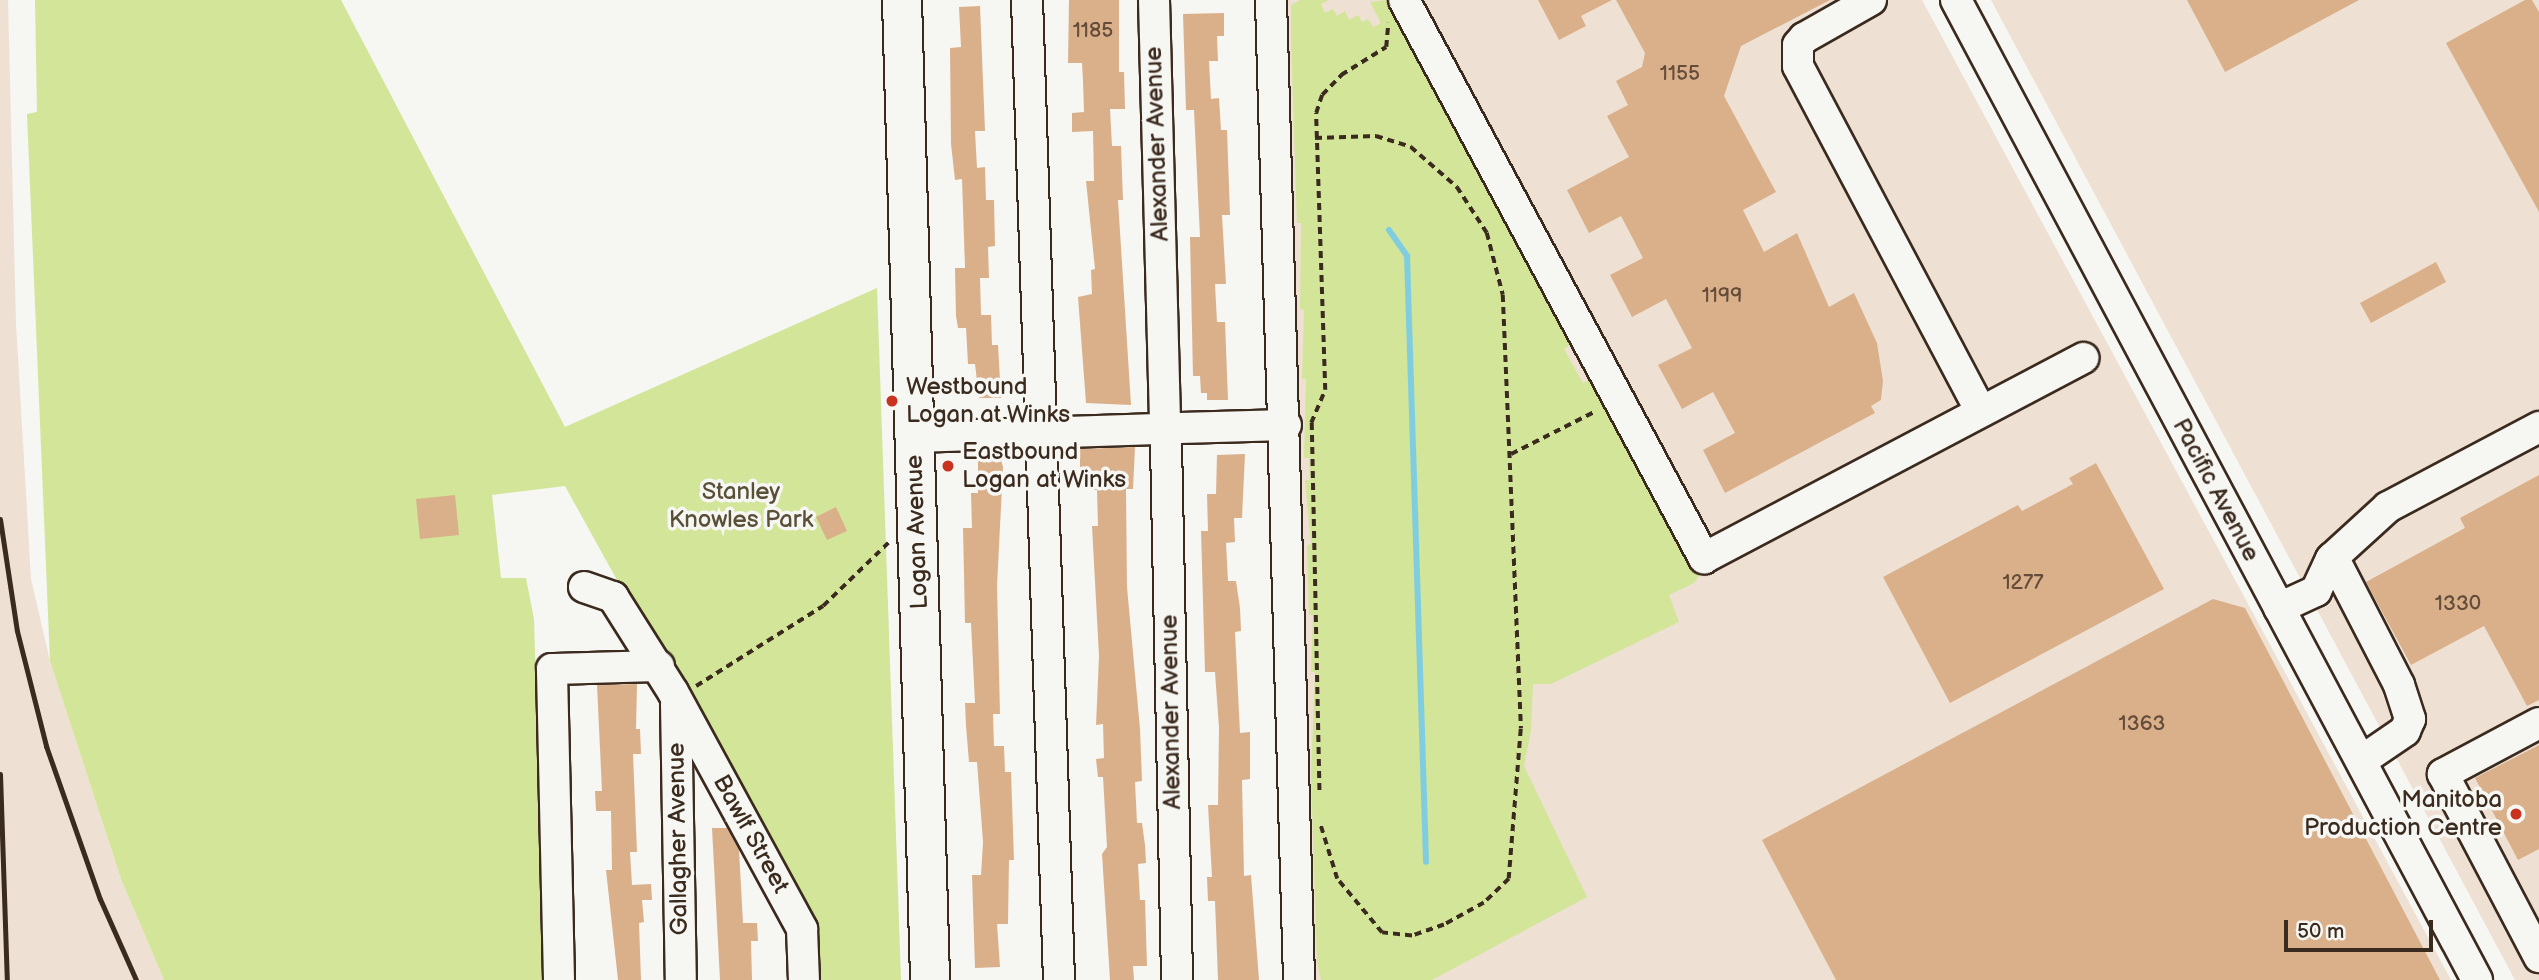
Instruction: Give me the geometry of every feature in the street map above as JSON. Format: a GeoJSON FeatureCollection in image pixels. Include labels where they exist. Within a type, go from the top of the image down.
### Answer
{"type":"FeatureCollection","features":[{"type":"Feature","properties":{"kind":"main road","name":"Logan Avenue"},"geometry":{"type":"LineString","coordinates":[[902,0],[930,980]]}},
{"type":"Feature","properties":{"kind":"street"},"geometry":{"type":"LineString","coordinates":[[1027,0],[1059,980]]}},
{"type":"Feature","properties":{"kind":"street","name":"Alexander Avenue"},"geometry":{"type":"LineString","coordinates":[[1154,0],[1177,980]]}},
{"type":"Feature","properties":{"kind":"street"},"geometry":{"type":"LineString","coordinates":[[1271,0],[1299,424],[1299,980]]}},
{"type":"Feature","properties":{"kind":"street"},"geometry":{"type":"LineString","coordinates":[[1871,0],[1804,38],[1798,45],[1798,66],[1981,412]]}},
{"type":"Feature","properties":{"kind":"street","name":"Pacific Avenue"},"geometry":{"type":"LineString","coordinates":[[1956,0],[2477,980]]}},
{"type":"Feature","properties":{"kind":"street"},"geometry":{"type":"LineString","coordinates":[[1397,5],[1619,400],[1704,558],[2083,358]]}},
{"type":"Feature","properties":{"kind":"street"},"geometry":{"type":"LineString","coordinates":[[915,437],[1299,424]]}},
{"type":"Feature","properties":{"kind":"street"},"geometry":{"type":"LineString","coordinates":[[2279,608],[2316,591],[2333,557],[2388,507],[2539,426]]}},
{"type":"Feature","properties":{"kind":"street"},"geometry":{"type":"LineString","coordinates":[[2333,557],[2399,685],[2410,719],[2405,731],[2361,761]]}},
{"type":"Feature","properties":{"kind":"street","name":"Bawlf Street"},"geometry":{"type":"LineString","coordinates":[[584,587],[613,597],[659,666],[802,929],[804,980]]}},
{"type":"Feature","properties":{"kind":"street"},"geometry":{"type":"LineString","coordinates":[[559,980],[552,669],[659,666]]}},
{"type":"Feature","properties":{"kind":"street","name":"Gallagher Avenue"},"geometry":{"type":"LineString","coordinates":[[676,697],[681,980]]}},
{"type":"Feature","properties":{"kind":"street"},"geometry":{"type":"LineString","coordinates":[[2539,723],[2443,775],[2539,957]]}},
{"type":"Feature","properties":{"kind":"path"},"geometry":{"type":"LineString","coordinates":[[1320,797],[1299,424],[1325,390],[1315,138],[1322,96],[1341,75],[1385,47],[1397,5]]}},
{"type":"Feature","properties":{"kind":"path"},"geometry":{"type":"LineString","coordinates":[[1315,138],[1376,136],[1411,147],[1457,187],[1487,233],[1503,295],[1521,729],[1509,879],[1484,902],[1444,925],[1412,936],[1382,933],[1337,879],[1320,822]]}},
{"type":"Feature","properties":{"kind":"path"},"geometry":{"type":"LineString","coordinates":[[1511,454],[1619,400]]}},
{"type":"Feature","properties":{"kind":"path"},"geometry":{"type":"LineString","coordinates":[[676,697],[823,606],[892,539]]}},
{"type":"Feature","properties":{"kind":"shaded area"},"geometry":{"type":"Polygon","coordinates":[[[0,0],[8,0],[16,324],[31,579],[50,661],[121,879],[164,980],[0,980],[0,0]]]}},
{"type":"Feature","properties":{"kind":"shaded area"},"geometry":{"type":"Polygon","coordinates":[[[1279,0],[1922,0],[2451,980],[1307,980],[1279,0]]]}},
{"type":"Feature","properties":{"kind":"shaded area"},"geometry":{"type":"Polygon","coordinates":[[[1991,0],[2539,0],[2539,980],[2515,980],[1991,0]]]}},
{"type":"Feature","properties":{"kind":"green space","name":"Stanley Knowles Park"},"geometry":{"type":"Polygon","coordinates":[[[35,0],[341,0],[565,427],[877,288],[901,980],[811,980],[810,929],[565,486],[492,495],[501,578],[526,578],[534,619],[545,980],[164,980],[121,879],[50,661],[27,114],[37,112],[35,0]]]}},
{"type":"Feature","properties":{"kind":"green space"},"geometry":{"type":"Polygon","coordinates":[[[1300,0],[1329,0],[1321,4],[1325,13],[1333,9],[1337,16],[1345,11],[1349,20],[1358,15],[1362,22],[1368,19],[1373,27],[1381,23],[1370,2],[1387,0],[1514,239],[1519,236],[1575,342],[1564,349],[1583,383],[1599,375],[1702,572],[1694,583],[1669,595],[1679,622],[1551,684],[1533,684],[1531,731],[1524,766],[1587,897],[1432,980],[1321,980],[1317,962],[1311,776],[1315,672],[1311,672],[1313,615],[1309,615],[1307,545],[1311,544],[1305,480],[1310,480],[1309,458],[1304,458],[1304,310],[1300,309],[1301,223],[1297,223],[1291,40],[1291,5],[1300,0]]]}},
{"type":"Feature","properties":{"kind":"building"},"geometry":{"type":"Polygon","coordinates":[[[1069,0],[1119,0],[1119,72],[1124,72],[1125,109],[1110,109],[1112,146],[1121,146],[1123,200],[1118,200],[1131,405],[1086,403],[1078,297],[1092,294],[1091,270],[1095,269],[1086,181],[1094,181],[1093,131],[1072,132],[1072,113],[1084,112],[1082,63],[1068,63],[1069,0]]]}},
{"type":"Feature","properties":{"kind":"building"},"geometry":{"type":"Polygon","coordinates":[[[1538,0],[1612,0],[1581,16],[1586,26],[1559,40],[1538,0]]]}},
{"type":"Feature","properties":{"kind":"building"},"geometry":{"type":"Polygon","coordinates":[[[1616,0],[1830,0],[1741,46],[1724,96],[1776,192],[1743,210],[1764,252],[1797,233],[1829,307],[1854,293],[1877,343],[1883,381],[1881,400],[1871,406],[1875,413],[1725,493],[1703,450],[1735,433],[1713,392],[1682,409],[1658,365],[1692,348],[1666,299],[1632,317],[1610,275],[1643,258],[1621,216],[1589,233],[1567,190],[1629,157],[1607,116],[1628,105],[1616,81],[1642,67],[1645,53],[1616,0]]]}},
{"type":"Feature","properties":{"kind":"building"},"geometry":{"type":"Polygon","coordinates":[[[2187,0],[2359,0],[2225,72],[2187,0]]]}},
{"type":"Feature","properties":{"kind":"building"},"geometry":{"type":"Polygon","coordinates":[[[2525,0],[2532,0],[2539,12],[2539,212],[2446,43],[2525,0]]]}},
{"type":"Feature","properties":{"kind":"building"},"geometry":{"type":"Polygon","coordinates":[[[980,6],[985,131],[975,131],[977,168],[985,167],[986,200],[994,200],[995,246],[988,247],[989,278],[980,278],[981,315],[991,315],[992,345],[998,345],[1001,398],[979,398],[975,364],[968,364],[966,328],[958,328],[956,316],[955,268],[965,268],[962,179],[955,180],[951,144],[950,48],[961,47],[959,7],[980,6]]]}},
{"type":"Feature","properties":{"kind":"building"},"geometry":{"type":"Polygon","coordinates":[[[1224,13],[1224,36],[1217,36],[1218,61],[1209,61],[1211,99],[1219,98],[1221,130],[1227,130],[1230,215],[1222,215],[1226,284],[1215,284],[1217,322],[1225,322],[1228,400],[1207,400],[1207,393],[1201,393],[1200,376],[1193,376],[1190,237],[1200,237],[1194,110],[1186,110],[1183,14],[1224,13]]]}},
{"type":"Feature","properties":{"kind":"building"},"geometry":{"type":"Polygon","coordinates":[[[2436,262],[2446,282],[2371,323],[2360,303],[2436,262]]]}},
{"type":"Feature","properties":{"kind":"building"},"geometry":{"type":"Polygon","coordinates":[[[1135,447],[1133,489],[1126,489],[1127,587],[1140,729],[1142,781],[1135,782],[1137,823],[1142,823],[1145,845],[1146,863],[1138,864],[1140,900],[1145,900],[1147,966],[1133,966],[1134,980],[1110,980],[1102,854],[1107,847],[1103,777],[1098,777],[1096,759],[1104,758],[1103,724],[1096,725],[1099,656],[1092,526],[1098,526],[1097,490],[1090,490],[1089,467],[1080,468],[1080,449],[1135,447]]]}},
{"type":"Feature","properties":{"kind":"building"},"geometry":{"type":"Polygon","coordinates":[[[1245,454],[1242,518],[1234,518],[1235,542],[1226,543],[1228,581],[1236,581],[1240,608],[1241,631],[1235,632],[1240,733],[1250,732],[1250,779],[1242,780],[1244,876],[1251,875],[1259,980],[1218,980],[1215,901],[1208,901],[1207,877],[1212,877],[1208,805],[1218,805],[1219,728],[1215,672],[1205,672],[1201,531],[1208,531],[1207,494],[1216,494],[1217,455],[1245,454]]]}},
{"type":"Feature","properties":{"kind":"building"},"geometry":{"type":"Polygon","coordinates":[[[978,460],[1001,460],[1003,467],[997,586],[1000,714],[993,714],[994,746],[1004,746],[1005,772],[1011,772],[1014,860],[1009,860],[1008,924],[997,924],[1000,967],[975,968],[972,875],[981,875],[983,842],[977,762],[969,762],[966,726],[965,703],[975,703],[971,623],[965,623],[963,528],[972,528],[971,493],[978,493],[978,460]]]}},
{"type":"Feature","properties":{"kind":"building"},"geometry":{"type":"Polygon","coordinates":[[[2096,463],[2164,589],[1950,703],[1883,577],[2018,505],[2022,511],[2073,484],[2069,478],[2096,463]]]}},
{"type":"Feature","properties":{"kind":"building"},"geometry":{"type":"Polygon","coordinates":[[[2539,475],[2539,700],[2527,706],[2484,626],[2411,665],[2366,582],[2465,528],[2460,518],[2539,475]]]}},
{"type":"Feature","properties":{"kind":"building"},"geometry":{"type":"Polygon","coordinates":[[[455,495],[459,535],[420,539],[416,499],[455,495]]]}},
{"type":"Feature","properties":{"kind":"building"},"geometry":{"type":"Polygon","coordinates":[[[836,507],[847,531],[827,540],[816,517],[836,507]]]}},
{"type":"Feature","properties":{"kind":"building"},"geometry":{"type":"Polygon","coordinates":[[[2213,599],[2245,608],[2440,980],[1836,980],[1762,840],[2213,599]]]}},
{"type":"Feature","properties":{"kind":"building"},"geometry":{"type":"Polygon","coordinates":[[[637,684],[636,729],[640,729],[641,754],[633,754],[637,852],[630,852],[632,885],[651,884],[652,900],[642,900],[644,922],[639,923],[641,980],[618,980],[606,870],[612,870],[611,811],[596,811],[595,791],[602,791],[597,685],[637,684]]]}},
{"type":"Feature","properties":{"kind":"building","name":"Manitoba Production Centre"},"geometry":{"type":"Polygon","coordinates":[[[2539,745],[2539,849],[2518,860],[2475,778],[2539,745]]]}},
{"type":"Feature","properties":{"kind":"building"},"geometry":{"type":"Polygon","coordinates":[[[712,828],[727,828],[739,850],[743,923],[757,923],[758,941],[751,941],[752,980],[720,980],[712,828]]]}},
{"type":"Feature","properties":{"kind":"waterway"},"geometry":{"type":"LineString","coordinates":[[1389,230],[1407,256],[1426,862]]}},
{"type":"Feature","properties":{"kind":"railway"},"geometry":{"type":"LineString","coordinates":[[0,519],[17,631],[46,746],[100,899],[136,980]]}},
{"type":"Feature","properties":{"kind":"railway"},"geometry":{"type":"LineString","coordinates":[[0,774],[7,980]]}},
{"type":"Feature","properties":{"kind":"place","name":"Westbound Logan at Winks"},"geometry":{"type":"Point","coordinates":[892,401]}},
{"type":"Feature","properties":{"kind":"place","name":"Eastbound Logan at Winks"},"geometry":{"type":"Point","coordinates":[948,466]}},
{"type":"Feature","properties":{"kind":"place","name":"Manitoba Production Centre"},"geometry":{"type":"Point","coordinates":[2516,814]}}]}
